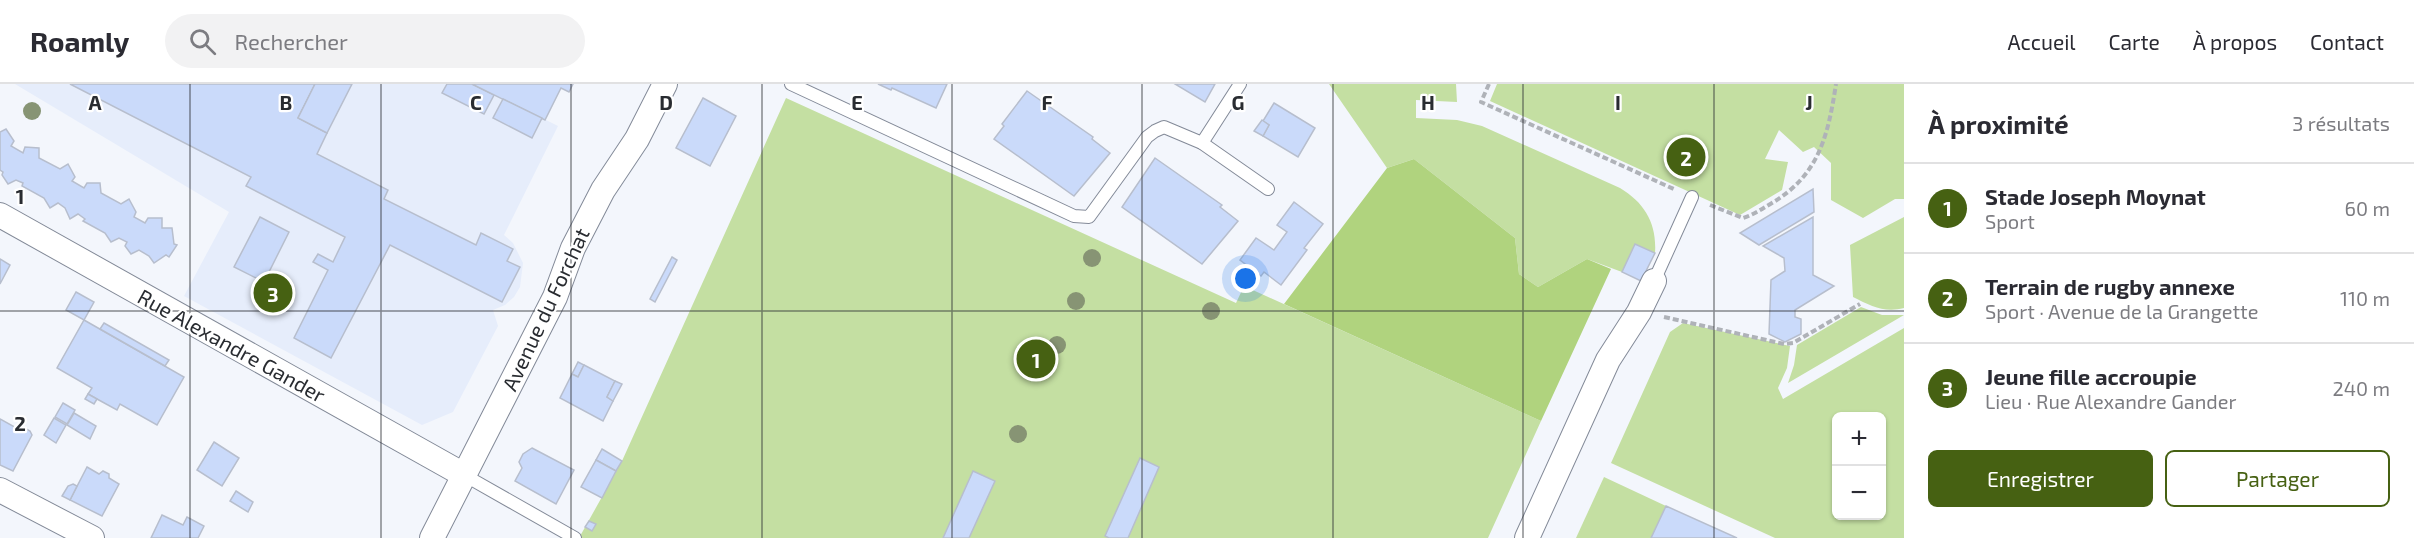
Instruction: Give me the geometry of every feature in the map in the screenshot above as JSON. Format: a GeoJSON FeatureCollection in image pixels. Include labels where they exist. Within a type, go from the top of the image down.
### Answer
{"type":"FeatureCollection","features":[{"type":"Feature","properties":{"kind":"street","name":"Avenue du Forchat"},"geometry":{"type":"LineString","coordinates":[[432,538],[555,297],[573,248],[603,190],[637,139],[665,84]]}},
{"type":"Feature","properties":{"kind":"street","name":"Rue Alexandre Gander"},"geometry":{"type":"LineString","coordinates":[[0,215],[464,476]]}},
{"type":"Feature","properties":{"kind":"street"},"geometry":{"type":"LineString","coordinates":[[1527,538],[1608,360],[1640,312],[1654,281]]}},
{"type":"Feature","properties":{"kind":"street"},"geometry":{"type":"LineString","coordinates":[[0,490],[92,538]]}},
{"type":"Feature","properties":{"kind":"lane"},"geometry":{"type":"LineString","coordinates":[[791,84],[1074,216],[1089,217],[1147,137],[1155,130],[1164,127],[1202,143],[1268,189]]}},
{"type":"Feature","properties":{"kind":"lane"},"geometry":{"type":"LineString","coordinates":[[1202,143],[1240,84]]}},
{"type":"Feature","properties":{"kind":"lane"},"geometry":{"type":"LineString","coordinates":[[1654,281],[1692,197]]}},
{"type":"Feature","properties":{"kind":"lane"},"geometry":{"type":"LineString","coordinates":[[464,476],[576,538]]}},
{"type":"Feature","properties":{"kind":"path"},"geometry":{"type":"LineString","coordinates":[[1489,84],[1481,102],[1743,218],[1792,190],[1801,181],[1816,159],[1831,115],[1836,84]]}},
{"type":"Feature","properties":{"kind":"path"},"geometry":{"type":"LineString","coordinates":[[1640,312],[1784,344],[1793,343],[1860,304]]}},
{"type":"Feature","properties":{"kind":"shaded area"},"geometry":{"type":"Polygon","coordinates":[[[15,84],[573,84],[569,92],[561,88],[546,120],[558,126],[504,235],[513,243],[523,263],[520,287],[505,305],[493,310],[498,326],[453,412],[422,425],[184,296],[229,212],[15,84]]]}},
{"type":"Feature","properties":{"kind":"green space"},"geometry":{"type":"Polygon","coordinates":[[[1329,84],[1456,84],[1457,102],[1416,100],[1416,118],[1457,120],[1482,126],[1620,188],[1636,200],[1648,215],[1654,233],[1655,253],[1635,244],[1622,272],[1587,259],[1538,287],[1519,274],[1515,238],[1414,159],[1387,168],[1329,84]]]}},
{"type":"Feature","properties":{"kind":"green space"},"geometry":{"type":"Polygon","coordinates":[[[1497,84],[1904,84],[1904,199],[1895,199],[1863,218],[1831,200],[1831,163],[1814,147],[1803,152],[1779,130],[1765,159],[1788,162],[1782,190],[1740,215],[1490,101],[1497,84]]]}},
{"type":"Feature","properties":{"kind":"green space"},"geometry":{"type":"Polygon","coordinates":[[[786,98],[1236,303],[1244,286],[1541,421],[1488,538],[579,538],[622,461],[786,98]]]}},
{"type":"Feature","properties":{"kind":"green space"},"geometry":{"type":"Polygon","coordinates":[[[1414,159],[1515,238],[1519,274],[1538,287],[1587,259],[1611,269],[1541,421],[1284,304],[1387,168],[1414,159]]]}},
{"type":"Feature","properties":{"kind":"green space"},"geometry":{"type":"Polygon","coordinates":[[[1904,217],[1904,308],[1884,309],[1853,297],[1850,245],[1904,217]]]}},
{"type":"Feature","properties":{"kind":"green space"},"geometry":{"type":"Polygon","coordinates":[[[1861,307],[1882,315],[1904,315],[1788,383],[1797,345],[1861,307]]]}},
{"type":"Feature","properties":{"kind":"green space"},"geometry":{"type":"Polygon","coordinates":[[[1683,323],[1790,346],[1787,368],[1778,388],[1783,399],[1904,328],[1904,538],[1775,538],[1611,463],[1670,332],[1683,323]]]}},
{"type":"Feature","properties":{"kind":"green space"},"geometry":{"type":"Polygon","coordinates":[[[1604,477],[1666,506],[1651,538],[1576,538],[1604,477]]]}},
{"type":"Feature","properties":{"kind":"building"},"geometry":{"type":"Polygon","coordinates":[[[70,84],[315,84],[298,118],[327,133],[317,154],[388,190],[384,199],[476,245],[481,233],[513,249],[507,261],[520,267],[502,302],[390,245],[331,358],[294,338],[328,270],[313,262],[318,254],[333,262],[345,237],[246,186],[251,177],[70,84]]]}},
{"type":"Feature","properties":{"kind":"building"},"geometry":{"type":"Polygon","coordinates":[[[315,84],[352,84],[327,133],[298,118],[315,84]]]}},
{"type":"Feature","properties":{"kind":"building"},"geometry":{"type":"Polygon","coordinates":[[[447,84],[472,84],[494,95],[484,114],[442,93],[447,84]]]}},
{"type":"Feature","properties":{"kind":"building"},"geometry":{"type":"Polygon","coordinates":[[[472,84],[573,84],[569,92],[561,88],[545,120],[472,84]]]}},
{"type":"Feature","properties":{"kind":"building"},"geometry":{"type":"Polygon","coordinates":[[[878,84],[947,84],[936,108],[878,84]]]}},
{"type":"Feature","properties":{"kind":"building"},"geometry":{"type":"Polygon","coordinates":[[[1175,84],[1215,84],[1205,102],[1175,84]]]}},
{"type":"Feature","properties":{"kind":"building"},"geometry":{"type":"Polygon","coordinates":[[[1027,91],[1093,137],[1092,139],[1110,153],[1074,196],[994,139],[1004,126],[1002,124],[1027,91]]]}},
{"type":"Feature","properties":{"kind":"building"},"geometry":{"type":"Polygon","coordinates":[[[703,98],[736,116],[710,166],[676,148],[703,98]]]}},
{"type":"Feature","properties":{"kind":"building"},"geometry":{"type":"Polygon","coordinates":[[[503,99],[542,118],[532,138],[493,118],[503,99]]]}},
{"type":"Feature","properties":{"kind":"building"},"geometry":{"type":"Polygon","coordinates":[[[1274,103],[1315,128],[1298,157],[1263,136],[1269,125],[1263,121],[1274,103]]]}},
{"type":"Feature","properties":{"kind":"building"},"geometry":{"type":"Polygon","coordinates":[[[1262,120],[1269,125],[1263,136],[1254,131],[1262,120]]]}},
{"type":"Feature","properties":{"kind":"building"},"geometry":{"type":"Polygon","coordinates":[[[6,129],[14,141],[11,146],[23,153],[25,147],[39,148],[39,158],[60,169],[68,164],[75,177],[72,181],[84,188],[87,183],[100,183],[101,193],[121,204],[129,199],[136,212],[134,217],[145,223],[148,218],[162,218],[162,228],[172,228],[174,244],[177,245],[169,257],[166,255],[154,263],[149,256],[139,250],[131,254],[125,246],[127,242],[119,238],[111,242],[105,233],[83,221],[85,219],[78,214],[70,219],[65,208],[58,203],[50,208],[44,198],[22,186],[23,183],[16,180],[8,184],[0,170],[0,132],[6,129]]]}},
{"type":"Feature","properties":{"kind":"building"},"geometry":{"type":"Polygon","coordinates":[[[1155,158],[1222,205],[1220,207],[1238,221],[1202,264],[1122,207],[1155,158]]]}},
{"type":"Feature","properties":{"kind":"building"},"geometry":{"type":"Polygon","coordinates":[[[1813,189],[1814,212],[1759,245],[1740,233],[1813,189]]]}},
{"type":"Feature","properties":{"kind":"building"},"geometry":{"type":"Polygon","coordinates":[[[1294,202],[1323,224],[1304,248],[1307,250],[1281,285],[1264,272],[1261,276],[1240,260],[1256,238],[1274,250],[1287,232],[1277,225],[1294,202]]]}},
{"type":"Feature","properties":{"kind":"building"},"geometry":{"type":"Polygon","coordinates":[[[260,217],[289,232],[264,282],[234,267],[260,217]]]}},
{"type":"Feature","properties":{"kind":"building"},"geometry":{"type":"Polygon","coordinates":[[[1813,217],[1813,275],[1834,286],[1795,310],[1795,317],[1801,319],[1801,334],[1785,342],[1769,334],[1771,280],[1785,271],[1784,258],[1763,246],[1813,217]]]}},
{"type":"Feature","properties":{"kind":"building"},"geometry":{"type":"Polygon","coordinates":[[[1635,244],[1655,253],[1641,281],[1622,272],[1635,244]]]}},
{"type":"Feature","properties":{"kind":"building"},"geometry":{"type":"Polygon","coordinates":[[[672,257],[677,260],[655,302],[650,299],[672,257]]]}},
{"type":"Feature","properties":{"kind":"building"},"geometry":{"type":"Polygon","coordinates":[[[0,259],[10,265],[0,284],[0,259]]]}},
{"type":"Feature","properties":{"kind":"building"},"geometry":{"type":"Polygon","coordinates":[[[76,292],[94,302],[84,320],[66,310],[76,292]]]}},
{"type":"Feature","properties":{"kind":"building"},"geometry":{"type":"Polygon","coordinates":[[[84,320],[184,377],[157,425],[120,404],[117,410],[88,394],[92,388],[57,368],[84,320]]]}},
{"type":"Feature","properties":{"kind":"building"},"geometry":{"type":"Polygon","coordinates":[[[104,323],[169,360],[165,366],[100,329],[104,323]]]}},
{"type":"Feature","properties":{"kind":"building"},"geometry":{"type":"Polygon","coordinates":[[[578,362],[584,365],[578,377],[572,374],[578,362]]]}},
{"type":"Feature","properties":{"kind":"building"},"geometry":{"type":"Polygon","coordinates":[[[584,365],[615,381],[607,397],[613,401],[603,421],[560,398],[572,374],[578,377],[584,365]]]}},
{"type":"Feature","properties":{"kind":"building"},"geometry":{"type":"Polygon","coordinates":[[[615,381],[622,384],[613,401],[607,397],[615,381]]]}},
{"type":"Feature","properties":{"kind":"building"},"geometry":{"type":"Polygon","coordinates":[[[88,394],[97,399],[94,404],[85,399],[88,394]]]}},
{"type":"Feature","properties":{"kind":"building"},"geometry":{"type":"Polygon","coordinates":[[[63,403],[75,410],[67,424],[55,417],[63,403]]]}},
{"type":"Feature","properties":{"kind":"building"},"geometry":{"type":"Polygon","coordinates":[[[74,413],[96,426],[90,439],[67,425],[74,413]]]}},
{"type":"Feature","properties":{"kind":"building"},"geometry":{"type":"Polygon","coordinates":[[[54,418],[66,425],[56,443],[44,435],[54,418]]]}},
{"type":"Feature","properties":{"kind":"building"},"geometry":{"type":"Polygon","coordinates":[[[0,419],[18,429],[23,427],[32,435],[13,471],[0,465],[0,419]]]}},
{"type":"Feature","properties":{"kind":"building"},"geometry":{"type":"Polygon","coordinates":[[[214,442],[239,458],[222,486],[197,470],[214,442]]]}},
{"type":"Feature","properties":{"kind":"building"},"geometry":{"type":"Polygon","coordinates":[[[532,448],[574,470],[556,504],[515,481],[522,468],[519,462],[523,454],[532,448]]]}},
{"type":"Feature","properties":{"kind":"building"},"geometry":{"type":"Polygon","coordinates":[[[602,449],[622,461],[616,471],[596,460],[602,449]]]}},
{"type":"Feature","properties":{"kind":"building"},"geometry":{"type":"Polygon","coordinates":[[[1140,458],[1159,467],[1128,538],[1109,538],[1105,536],[1140,458]]]}},
{"type":"Feature","properties":{"kind":"building"},"geometry":{"type":"Polygon","coordinates":[[[596,460],[616,471],[602,498],[581,487],[596,460]]]}},
{"type":"Feature","properties":{"kind":"building"},"geometry":{"type":"Polygon","coordinates":[[[87,467],[99,474],[103,471],[109,474],[109,478],[119,484],[102,516],[70,500],[87,467]]]}},
{"type":"Feature","properties":{"kind":"building"},"geometry":{"type":"Polygon","coordinates":[[[973,471],[995,481],[969,538],[943,538],[973,471]]]}},
{"type":"Feature","properties":{"kind":"building"},"geometry":{"type":"Polygon","coordinates":[[[73,484],[77,486],[70,500],[62,496],[68,486],[73,484]]]}},
{"type":"Feature","properties":{"kind":"building"},"geometry":{"type":"Polygon","coordinates":[[[236,491],[253,502],[248,512],[230,501],[236,491]]]}},
{"type":"Feature","properties":{"kind":"building"},"geometry":{"type":"Polygon","coordinates":[[[1666,506],[1737,538],[1651,538],[1666,506]]]}},
{"type":"Feature","properties":{"kind":"building"},"geometry":{"type":"Polygon","coordinates":[[[162,515],[183,525],[187,517],[204,526],[198,538],[151,538],[162,515]]]}},
{"type":"Feature","properties":{"kind":"building"},"geometry":{"type":"Polygon","coordinates":[[[589,521],[596,524],[592,531],[585,527],[589,521]]]}},
{"type":"Feature","properties":{"kind":"place","name":"Terrain de rugby annexe"},"geometry":{"type":"Point","coordinates":[1686,157]}},
{"type":"Feature","properties":{"kind":"place","name":"Jeune fille accroupie"},"geometry":{"type":"Point","coordinates":[273,293]}},
{"type":"Feature","properties":{"kind":"place","name":"Stade Joseph Moynat"},"geometry":{"type":"Point","coordinates":[1036,359]}}]}
